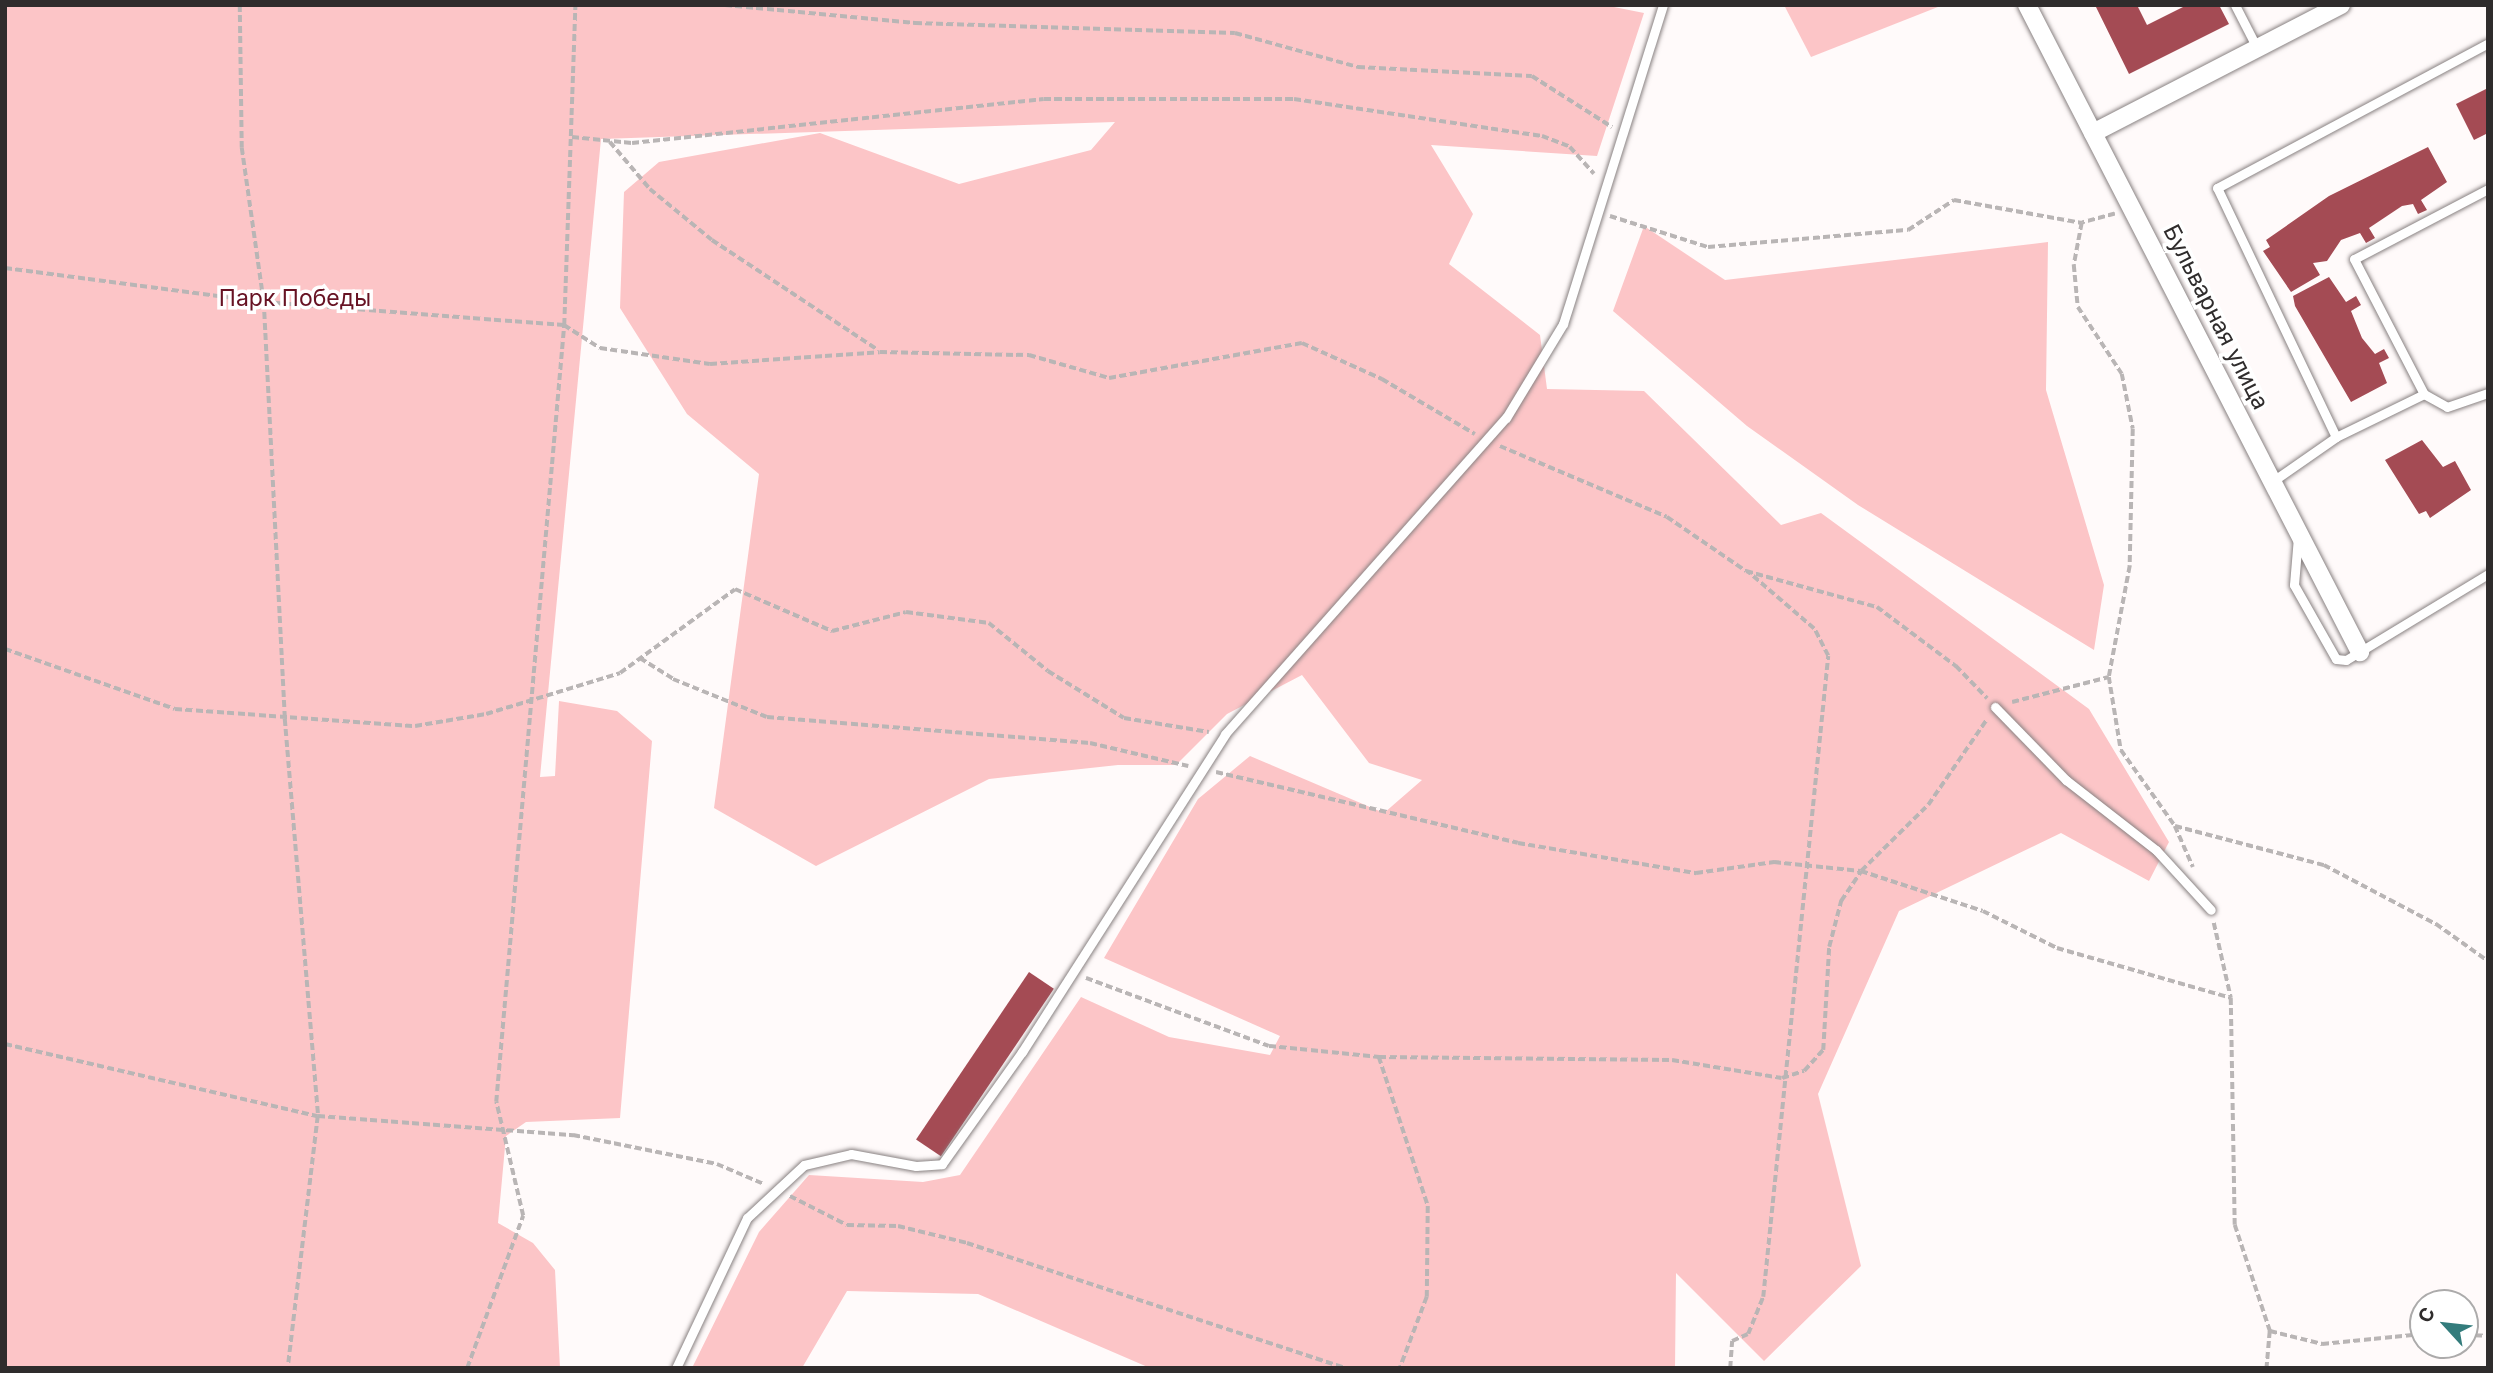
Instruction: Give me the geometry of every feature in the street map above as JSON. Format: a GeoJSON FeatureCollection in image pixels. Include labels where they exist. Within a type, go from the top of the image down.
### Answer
{"type":"FeatureCollection","features":[{"type":"Feature","properties":{"kind":"street","name":"Бульварная улица"},"geometry":{"type":"LineString","coordinates":[[2027,5],[2360,652]]}},
{"type":"Feature","properties":{"kind":"street"},"geometry":{"type":"LineString","coordinates":[[2093,133],[2342,5]]}},
{"type":"Feature","properties":{"kind":"lane"},"geometry":{"type":"LineString","coordinates":[[676,1368],[747,1217],[804,1165],[851,1154],[916,1166],[942,1164],[1074,973],[1225,734],[1487,440],[1563,324],[1663,5]]}},
{"type":"Feature","properties":{"kind":"lane"},"geometry":{"type":"LineString","coordinates":[[2235,5],[2257,48]]}},
{"type":"Feature","properties":{"kind":"lane"},"geometry":{"type":"LineString","coordinates":[[2336,437],[2217,188],[2488,43]]}},
{"type":"Feature","properties":{"kind":"lane"},"geometry":{"type":"LineString","coordinates":[[2488,189],[2354,259],[2424,394],[2447,407],[2488,393]]}},
{"type":"Feature","properties":{"kind":"lane"},"geometry":{"type":"LineString","coordinates":[[2273,481],[2336,437],[2424,394]]}},
{"type":"Feature","properties":{"kind":"lane"},"geometry":{"type":"LineString","coordinates":[[2298,534],[2294,585],[2328,651],[2346,660],[2488,574]]}},
{"type":"Feature","properties":{"kind":"lane"},"geometry":{"type":"LineString","coordinates":[[1995,707],[2066,780],[2156,850],[2211,910]]}},
{"type":"Feature","properties":{"kind":"path"},"geometry":{"type":"LineString","coordinates":[[240,5],[242,148],[264,302],[285,719],[317,1116],[288,1368]]}},
{"type":"Feature","properties":{"kind":"path"},"geometry":{"type":"LineString","coordinates":[[467,1368],[523,1216],[501,1135],[496,1102],[528,701],[564,325],[575,5]]}},
{"type":"Feature","properties":{"kind":"path"},"geometry":{"type":"LineString","coordinates":[[725,5],[915,23],[1235,33],[1358,67],[1532,76],[1621,135]]}},
{"type":"Feature","properties":{"kind":"path"},"geometry":{"type":"LineString","coordinates":[[572,137],[610,142],[1044,99],[1294,99],[1542,136],[1570,147],[1604,190]]}},
{"type":"Feature","properties":{"kind":"path"},"geometry":{"type":"LineString","coordinates":[[610,142],[650,189],[712,240],[880,352]]}},
{"type":"Feature","properties":{"kind":"path"},"geometry":{"type":"LineString","coordinates":[[1598,212],[1707,247],[1908,230],[1954,200],[2082,223],[2132,209]]}},
{"type":"Feature","properties":{"kind":"path"},"geometry":{"type":"LineString","coordinates":[[2082,223],[2074,265],[2078,307],[2122,374],[2133,429],[2130,566],[2109,677],[2121,750],[2175,826],[2196,874]]}},
{"type":"Feature","properties":{"kind":"path"},"geometry":{"type":"LineString","coordinates":[[5,268],[264,302],[564,325],[600,348],[710,364],[880,352],[1029,355],[1110,378],[1301,343],[1382,379],[1487,440],[1667,517],[1746,571],[1814,629],[1828,656],[1782,1078],[1763,1297],[1748,1334],[1732,1341],[1730,1368]]}},
{"type":"Feature","properties":{"kind":"path"},"geometry":{"type":"LineString","coordinates":[[1746,571],[1877,607],[1956,666],[1995,707]]}},
{"type":"Feature","properties":{"kind":"path"},"geometry":{"type":"LineString","coordinates":[[5,649],[175,709],[285,719],[415,726],[528,701],[620,673],[735,589],[832,631],[906,612],[989,623],[1048,671],[1124,719],[1225,734]]}},
{"type":"Feature","properties":{"kind":"path"},"geometry":{"type":"LineString","coordinates":[[640,658],[673,679],[767,717],[1090,743],[1518,843],[1696,873],[1774,862],[1861,871],[1983,911],[2057,948],[2231,998]]}},
{"type":"Feature","properties":{"kind":"path"},"geometry":{"type":"LineString","coordinates":[[1074,973],[1269,1046],[1379,1057],[1672,1060],[1782,1078],[1804,1071],[1824,1050],[1829,947],[1841,901],[1861,871],[1928,805],[1995,707],[2109,677]]}},
{"type":"Feature","properties":{"kind":"path"},"geometry":{"type":"LineString","coordinates":[[2175,826],[2324,865],[2436,924],[2488,961]]}},
{"type":"Feature","properties":{"kind":"path"},"geometry":{"type":"LineString","coordinates":[[2211,910],[2231,998],[2235,1224],[2270,1331],[2267,1368]]}},
{"type":"Feature","properties":{"kind":"path"},"geometry":{"type":"LineString","coordinates":[[5,1044],[317,1116],[501,1135],[586,1138],[717,1164],[777,1189],[847,1226],[898,1226],[967,1243],[1346,1368]]}},
{"type":"Feature","properties":{"kind":"path"},"geometry":{"type":"LineString","coordinates":[[1379,1057],[1428,1206],[1427,1297],[1400,1368]]}},
{"type":"Feature","properties":{"kind":"path"},"geometry":{"type":"LineString","coordinates":[[2270,1331],[2322,1344],[2409,1335]]}},
{"type":"Feature","properties":{"kind":"green space","name":"Парк Победы"},"geometry":{"type":"Polygon","coordinates":[[[5,5],[1604,5],[1644,13],[1597,156],[1431,145],[1473,214],[1449,264],[1540,335],[1547,389],[1644,391],[1781,525],[1821,513],[2089,709],[2169,842],[2149,881],[2061,833],[1899,911],[1818,1094],[1861,1266],[1764,1361],[1676,1273],[1675,1368],[1150,1368],[978,1294],[847,1291],[802,1368],[692,1368],[759,1232],[809,1175],[923,1182],[960,1175],[1081,997],[1169,1037],[1270,1055],[1280,1036],[1104,958],[1198,799],[1250,756],[1384,813],[1422,780],[1369,763],[1302,675],[1227,714],[1176,765],[1118,765],[989,779],[816,866],[714,808],[759,474],[687,414],[620,308],[624,192],[659,162],[820,133],[959,184],[1091,150],[1115,122],[601,139],[540,777],[555,776],[559,701],[617,711],[652,741],[620,1118],[526,1122],[506,1136],[498,1223],[533,1243],[555,1270],[560,1368],[5,1368],[5,5]]]}},
{"type":"Feature","properties":{"kind":"green space"},"geometry":{"type":"Polygon","coordinates":[[[1784,5],[1943,5],[1811,57],[1784,5]]]}},
{"type":"Feature","properties":{"kind":"green space"},"geometry":{"type":"Polygon","coordinates":[[[1644,226],[1725,280],[2048,242],[2046,390],[2104,585],[2094,650],[1858,505],[1747,426],[1613,311],[1644,226]]]}},
{"type":"Feature","properties":{"kind":"building"},"geometry":{"type":"Polygon","coordinates":[[[2095,5],[2137,5],[2147,25],[2187,5],[2219,5],[2229,24],[2129,74],[2095,5]]]}},
{"type":"Feature","properties":{"kind":"building"},"geometry":{"type":"Polygon","coordinates":[[[2488,88],[2488,133],[2474,140],[2456,104],[2488,88]]]}},
{"type":"Feature","properties":{"kind":"building"},"geometry":{"type":"Polygon","coordinates":[[[2428,147],[2447,182],[2421,200],[2427,210],[2418,214],[2413,204],[2402,206],[2369,228],[2375,238],[2366,243],[2360,233],[2341,240],[2327,261],[2313,263],[2320,275],[2291,292],[2263,251],[2270,247],[2266,240],[2329,196],[2428,147]]]}},
{"type":"Feature","properties":{"kind":"building"},"geometry":{"type":"Polygon","coordinates":[[[2329,277],[2346,302],[2356,296],[2361,305],[2351,311],[2362,338],[2375,354],[2384,349],[2389,358],[2379,363],[2387,383],[2351,402],[2295,306],[2293,296],[2329,277]]]}},
{"type":"Feature","properties":{"kind":"building"},"geometry":{"type":"Polygon","coordinates":[[[2422,440],[2443,467],[2455,461],[2471,490],[2430,518],[2426,511],[2419,514],[2385,460],[2422,440]]]}},
{"type":"Feature","properties":{"kind":"building"},"geometry":{"type":"Polygon","coordinates":[[[1029,972],[1054,989],[941,1156],[916,1139],[1029,972]]]}}]}
